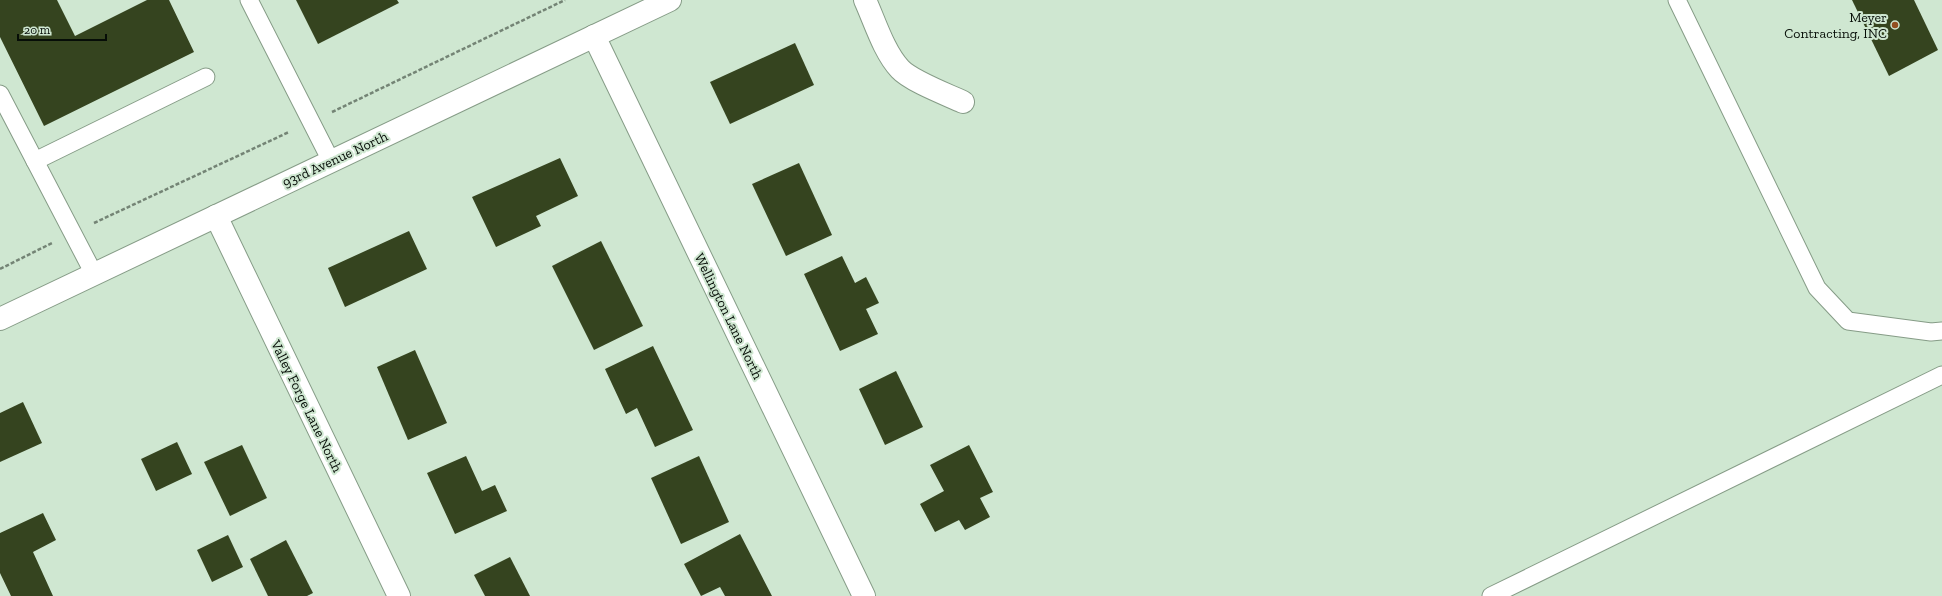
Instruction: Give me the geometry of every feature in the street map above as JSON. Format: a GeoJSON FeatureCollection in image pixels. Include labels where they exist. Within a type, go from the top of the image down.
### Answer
{"type":"FeatureCollection","features":[{"type":"Feature","properties":{"kind":"street","name":"93rd Avenue North"},"geometry":{"type":"LineString","coordinates":[[0,319],[670,0]]}},
{"type":"Feature","properties":{"kind":"street"},"geometry":{"type":"LineString","coordinates":[[866,0],[884,44],[901,70],[929,87],[963,102]]}},
{"type":"Feature","properties":{"kind":"street","name":"Wellington Lane North"},"geometry":{"type":"LineString","coordinates":[[594,36],[864,596]]}},
{"type":"Feature","properties":{"kind":"street","name":"Valley Forge Lane North"},"geometry":{"type":"LineString","coordinates":[[216,216],[398,596]]}},
{"type":"Feature","properties":{"kind":"lane"},"geometry":{"type":"LineString","coordinates":[[249,0],[331,161]]}},
{"type":"Feature","properties":{"kind":"lane"},"geometry":{"type":"LineString","coordinates":[[1677,0],[1817,288],[1848,321],[1931,332],[1942,331]]}},
{"type":"Feature","properties":{"kind":"lane"},"geometry":{"type":"LineString","coordinates":[[35,161],[206,77]]}},
{"type":"Feature","properties":{"kind":"lane"},"geometry":{"type":"LineString","coordinates":[[0,94],[94,274]]}},
{"type":"Feature","properties":{"kind":"lane"},"geometry":{"type":"LineString","coordinates":[[1491,596],[1942,375]]}},
{"type":"Feature","properties":{"kind":"path"},"geometry":{"type":"LineString","coordinates":[[330,113],[565,0]]}},
{"type":"Feature","properties":{"kind":"path"},"geometry":{"type":"LineString","coordinates":[[88,226],[294,129]]}},
{"type":"Feature","properties":{"kind":"path"},"geometry":{"type":"LineString","coordinates":[[0,268],[59,240]]}},
{"type":"Feature","properties":{"kind":"building"},"geometry":{"type":"Polygon","coordinates":[[[0,0],[57,0],[75,36],[147,0],[169,0],[194,52],[44,126],[0,37],[0,0]]]}},
{"type":"Feature","properties":{"kind":"building"},"geometry":{"type":"Polygon","coordinates":[[[296,0],[397,0],[399,3],[318,44],[296,0]]]}},
{"type":"Feature","properties":{"kind":"building","name":"Meyer Contracting, INC"},"geometry":{"type":"Polygon","coordinates":[[[1852,0],[1914,0],[1938,50],[1889,76],[1852,0]]]}},
{"type":"Feature","properties":{"kind":"building"},"geometry":{"type":"Polygon","coordinates":[[[795,43],[814,85],[730,124],[710,82],[795,43]]]}},
{"type":"Feature","properties":{"kind":"building"},"geometry":{"type":"Polygon","coordinates":[[[560,158],[578,196],[536,216],[541,226],[496,247],[472,197],[560,158]]]}},
{"type":"Feature","properties":{"kind":"building"},"geometry":{"type":"Polygon","coordinates":[[[799,163],[832,235],[786,256],[752,184],[799,163]]]}},
{"type":"Feature","properties":{"kind":"building"},"geometry":{"type":"Polygon","coordinates":[[[409,231],[427,269],[345,307],[328,268],[409,231]]]}},
{"type":"Feature","properties":{"kind":"building"},"geometry":{"type":"Polygon","coordinates":[[[601,241],[643,326],[594,350],[552,266],[601,241]]]}},
{"type":"Feature","properties":{"kind":"building"},"geometry":{"type":"Polygon","coordinates":[[[842,256],[855,283],[866,277],[879,303],[866,309],[878,334],[840,351],[804,274],[842,256]]]}},
{"type":"Feature","properties":{"kind":"building"},"geometry":{"type":"Polygon","coordinates":[[[653,346],[693,430],[655,447],[637,408],[626,414],[605,369],[653,346]]]}},
{"type":"Feature","properties":{"kind":"building"},"geometry":{"type":"Polygon","coordinates":[[[415,350],[447,423],[408,440],[377,367],[415,350]]]}},
{"type":"Feature","properties":{"kind":"building"},"geometry":{"type":"Polygon","coordinates":[[[896,371],[923,427],[885,445],[859,389],[896,371]]]}},
{"type":"Feature","properties":{"kind":"building"},"geometry":{"type":"Polygon","coordinates":[[[23,402],[42,443],[0,462],[0,413],[23,402]]]}},
{"type":"Feature","properties":{"kind":"building"},"geometry":{"type":"Polygon","coordinates":[[[177,442],[192,474],[156,491],[141,459],[177,442]]]}},
{"type":"Feature","properties":{"kind":"building"},"geometry":{"type":"Polygon","coordinates":[[[242,445],[267,498],[230,516],[204,462],[242,445]]]}},
{"type":"Feature","properties":{"kind":"building"},"geometry":{"type":"Polygon","coordinates":[[[969,445],[993,492],[980,498],[990,517],[965,530],[959,520],[935,532],[920,504],[944,491],[930,465],[969,445]]]}},
{"type":"Feature","properties":{"kind":"building"},"geometry":{"type":"Polygon","coordinates":[[[466,456],[482,491],[495,485],[507,511],[455,534],[427,473],[466,456]]]}},
{"type":"Feature","properties":{"kind":"building"},"geometry":{"type":"Polygon","coordinates":[[[699,456],[729,522],[681,544],[651,478],[699,456]]]}},
{"type":"Feature","properties":{"kind":"building"},"geometry":{"type":"Polygon","coordinates":[[[43,513],[56,540],[33,552],[53,596],[11,596],[0,573],[0,533],[43,513]]]}},
{"type":"Feature","properties":{"kind":"building"},"geometry":{"type":"Polygon","coordinates":[[[740,534],[772,596],[725,596],[720,587],[701,596],[684,564],[740,534]]]}},
{"type":"Feature","properties":{"kind":"building"},"geometry":{"type":"Polygon","coordinates":[[[228,535],[243,567],[212,582],[197,550],[228,535]]]}},
{"type":"Feature","properties":{"kind":"building"},"geometry":{"type":"Polygon","coordinates":[[[286,540],[313,593],[307,596],[268,596],[250,559],[286,540]]]}},
{"type":"Feature","properties":{"kind":"building"},"geometry":{"type":"Polygon","coordinates":[[[510,557],[530,596],[485,596],[474,575],[510,557]]]}},
{"type":"Feature","properties":{"kind":"place","name":"Meyer Contracting, INC"},"geometry":{"type":"Point","coordinates":[1895,25]}}]}
